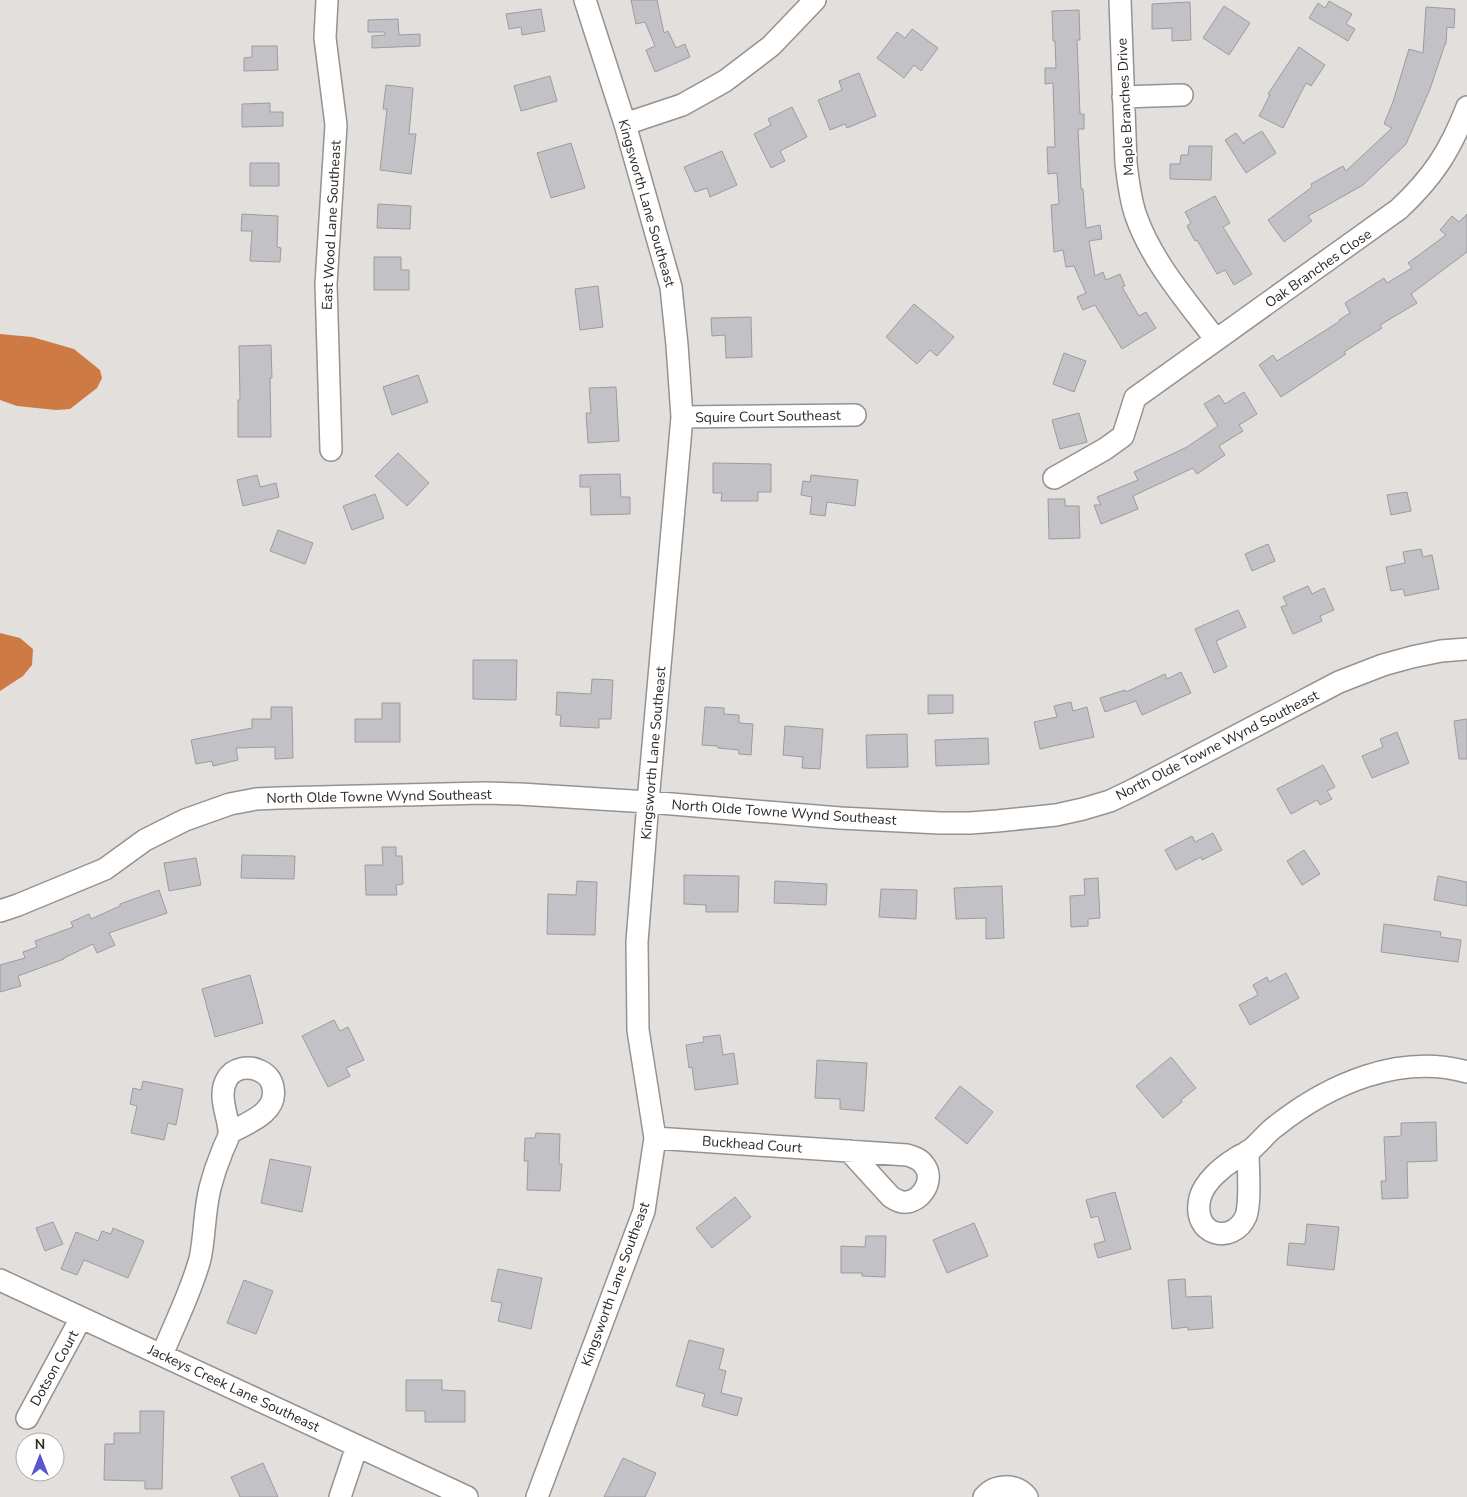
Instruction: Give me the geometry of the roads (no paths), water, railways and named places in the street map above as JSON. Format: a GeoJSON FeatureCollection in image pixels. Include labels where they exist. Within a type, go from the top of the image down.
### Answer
{"type":"FeatureCollection","features":[{"type":"Feature","properties":{"kind":"street","name":"East Wood Lane Southeast"},"geometry":{"type":"LineString","coordinates":[[327,0],[324,38],[336,125],[326,284],[331,450]]}},
{"type":"Feature","properties":{"kind":"street","name":"Kingsworth Lane Southeast"},"geometry":{"type":"LineString","coordinates":[[537,1497],[644,1211],[655,1138],[638,1030],[637,942],[682,417],[672,287],[625,124],[586,0]]}},
{"type":"Feature","properties":{"kind":"street"},"geometry":{"type":"LineString","coordinates":[[625,124],[682,105],[725,81],[771,46],[815,0]]}},
{"type":"Feature","properties":{"kind":"street","name":"Maple Branches Drive"},"geometry":{"type":"LineString","coordinates":[[1120,0],[1126,163],[1136,214],[1144,237],[1156,259],[1216,340]]}},
{"type":"Feature","properties":{"kind":"street"},"geometry":{"type":"LineString","coordinates":[[1123,97],[1182,95]]}},
{"type":"Feature","properties":{"kind":"street","name":"Oak Branches Close"},"geometry":{"type":"LineString","coordinates":[[1054,478],[1105,449],[1123,436],[1135,398],[1379,224],[1410,199],[1431,176],[1446,154],[1457,134],[1467,107]]}},
{"type":"Feature","properties":{"kind":"street","name":"Squire Court Southeast"},"geometry":{"type":"LineString","coordinates":[[682,417],[855,416]]}},
{"type":"Feature","properties":{"kind":"street","name":"North Olde Towne Wynd Southeast"},"geometry":{"type":"LineString","coordinates":[[0,911],[18,906],[105,869],[145,840],[185,820],[230,804],[278,798],[484,794],[648,802],[840,818],[940,823],[998,821],[1056,815],[1083,809],[1135,789],[1338,682],[1383,665],[1412,657],[1442,651],[1467,649]]}},
{"type":"Feature","properties":{"kind":"street"},"geometry":{"type":"LineString","coordinates":[[1248,1152],[1261,1138],[1298,1110],[1343,1085],[1364,1077],[1400,1067],[1419,1065],[1439,1066],[1467,1072]]}},
{"type":"Feature","properties":{"kind":"street"},"geometry":{"type":"LineString","coordinates":[[162,1354],[200,1259],[208,1196],[218,1161],[230,1133]]}},
{"type":"Feature","properties":{"kind":"street","name":"Buckhead Court"},"geometry":{"type":"LineString","coordinates":[[655,1138],[849,1151]]}},
{"type":"Feature","properties":{"kind":"street","name":"Jackeys Creek Lane Southeast"},"geometry":{"type":"LineString","coordinates":[[0,1280],[467,1497]]}},
{"type":"Feature","properties":{"kind":"street","name":"Dotson Court"},"geometry":{"type":"LineString","coordinates":[[27,1418],[81,1318]]}},
{"type":"Feature","properties":{"kind":"street"},"geometry":{"type":"LineString","coordinates":[[340,1497],[357,1446]]}},
{"type":"Feature","properties":{"kind":"street"},"geometry":{"type":"LineString","coordinates":[[984,1497],[994,1489],[1009,1487],[1021,1490],[1028,1497]]}}]}
